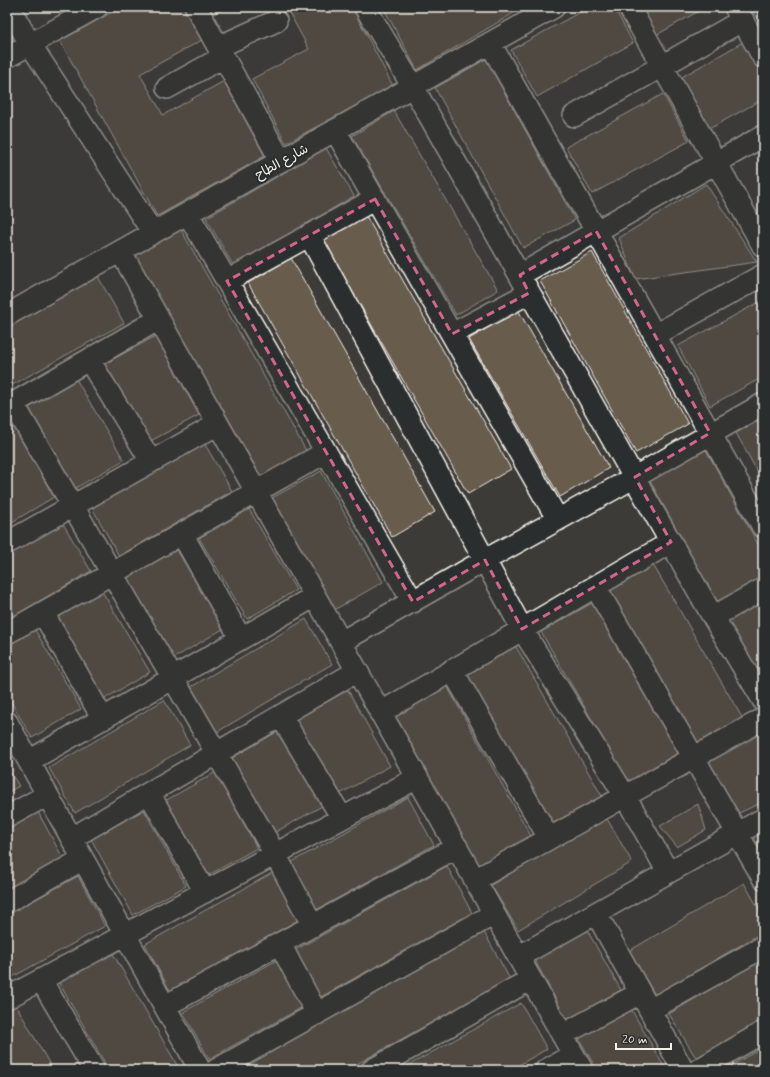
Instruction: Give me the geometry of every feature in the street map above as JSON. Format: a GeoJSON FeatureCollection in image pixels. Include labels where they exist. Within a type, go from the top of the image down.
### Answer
{"type":"FeatureCollection","features":[{"type":"Feature","properties":{"kind":"street"},"geometry":{"type":"LineString","coordinates":[[9,7],[30,44],[153,233]]}},
{"type":"Feature","properties":{"kind":"street"},"geometry":{"type":"LineString","coordinates":[[7,57],[97,7]]}},
{"type":"Feature","properties":{"kind":"street"},"geometry":{"type":"LineString","coordinates":[[196,7],[281,161]]}},
{"type":"Feature","properties":{"kind":"street"},"geometry":{"type":"LineString","coordinates":[[365,7],[635,477],[713,617],[763,700]]}},
{"type":"Feature","properties":{"kind":"street"},"geometry":{"type":"LineString","coordinates":[[629,7],[763,246]]}},
{"type":"Feature","properties":{"kind":"street","name":"شارع الطاح"},"geometry":{"type":"LineString","coordinates":[[9,309],[121,252],[550,8]]}},
{"type":"Feature","properties":{"kind":"street"},"geometry":{"type":"LineString","coordinates":[[574,116],[662,66],[739,14],[763,57]]}},
{"type":"Feature","properties":{"kind":"street"},"geometry":{"type":"LineString","coordinates":[[167,88],[221,52],[276,22]]}},
{"type":"Feature","properties":{"kind":"street"},"geometry":{"type":"LineString","coordinates":[[490,43],[710,433],[756,499],[763,527]]}},
{"type":"Feature","properties":{"kind":"street"},"geometry":{"type":"LineString","coordinates":[[335,130],[558,520]]}},
{"type":"Feature","properties":{"kind":"street"},"geometry":{"type":"LineString","coordinates":[[452,334],[524,284],[596,231],[763,136]]}},
{"type":"Feature","properties":{"kind":"street"},"geometry":{"type":"LineString","coordinates":[[227,281],[375,199]]}},
{"type":"Feature","properties":{"kind":"street"},"geometry":{"type":"LineString","coordinates":[[188,214],[412,602]]}},
{"type":"Feature","properties":{"kind":"street"},"geometry":{"type":"LineString","coordinates":[[309,235],[522,629],[625,796],[668,872]]}},
{"type":"Feature","properties":{"kind":"street"},"geometry":{"type":"LineString","coordinates":[[121,252],[578,1062],[546,1070]]}},
{"type":"Feature","properties":{"kind":"street"},"geometry":{"type":"LineString","coordinates":[[655,336],[763,275]]}},
{"type":"Feature","properties":{"kind":"street"},"geometry":{"type":"LineString","coordinates":[[159,319],[10,405],[73,506],[217,753],[275,854],[313,926]]}},
{"type":"Feature","properties":{"kind":"street"},"geometry":{"type":"LineString","coordinates":[[89,360],[151,462]]}},
{"type":"Feature","properties":{"kind":"street"},"geometry":{"type":"LineString","coordinates":[[341,642],[763,404]]}},
{"type":"Feature","properties":{"kind":"street"},"geometry":{"type":"LineString","coordinates":[[7,542],[218,424]]}},
{"type":"Feature","properties":{"kind":"street"},"geometry":{"type":"LineString","coordinates":[[7,634],[326,452]]}},
{"type":"Feature","properties":{"kind":"street"},"geometry":{"type":"LineString","coordinates":[[182,534],[241,638]]}},
{"type":"Feature","properties":{"kind":"street"},"geometry":{"type":"LineString","coordinates":[[380,713],[671,542]]}},
{"type":"Feature","properties":{"kind":"street"},"geometry":{"type":"LineString","coordinates":[[595,586],[763,878]]}},
{"type":"Feature","properties":{"kind":"street"},"geometry":{"type":"LineString","coordinates":[[713,617],[763,589]]}},
{"type":"Feature","properties":{"kind":"street"},"geometry":{"type":"LineString","coordinates":[[29,762],[315,596]]}},
{"type":"Feature","properties":{"kind":"street"},"geometry":{"type":"LineString","coordinates":[[43,613],[103,719]]}},
{"type":"Feature","properties":{"kind":"street"},"geometry":{"type":"LineString","coordinates":[[452,670],[549,838]]}},
{"type":"Feature","properties":{"kind":"street"},"geometry":{"type":"LineString","coordinates":[[72,838],[357,671]]}},
{"type":"Feature","properties":{"kind":"street"},"geometry":{"type":"LineString","coordinates":[[281,716],[342,818]]}},
{"type":"Feature","properties":{"kind":"street"},"geometry":{"type":"LineString","coordinates":[[475,880],[763,719]]}},
{"type":"Feature","properties":{"kind":"street"},"geometry":{"type":"LineString","coordinates":[[7,722],[200,1070]]}},
{"type":"Feature","properties":{"kind":"street"},"geometry":{"type":"LineString","coordinates":[[7,998],[417,778]]}},
{"type":"Feature","properties":{"kind":"street"},"geometry":{"type":"LineString","coordinates":[[149,793],[205,892]]}},
{"type":"Feature","properties":{"kind":"street"},"geometry":{"type":"LineString","coordinates":[[7,817],[47,795]]}},
{"type":"Feature","properties":{"kind":"street"},"geometry":{"type":"LineString","coordinates":[[518,957],[763,819]]}},
{"type":"Feature","properties":{"kind":"street"},"geometry":{"type":"LineString","coordinates":[[165,1006],[456,847]]}},
{"type":"Feature","properties":{"kind":"street"},"geometry":{"type":"LineString","coordinates":[[7,902],[83,859]]}},
{"type":"Feature","properties":{"kind":"street"},"geometry":{"type":"LineString","coordinates":[[596,913],[683,1070]]}},
{"type":"Feature","properties":{"kind":"street"},"geometry":{"type":"LineString","coordinates":[[216,1070],[494,914]]}},
{"type":"Feature","properties":{"kind":"street"},"geometry":{"type":"LineString","coordinates":[[280,944],[317,1014]]}},
{"type":"Feature","properties":{"kind":"street"},"geometry":{"type":"LineString","coordinates":[[650,1010],[763,946]]}},
{"type":"Feature","properties":{"kind":"street"},"geometry":{"type":"LineString","coordinates":[[372,1070],[531,979]]}},
{"type":"Feature","properties":{"kind":"street"},"geometry":{"type":"LineString","coordinates":[[41,980],[94,1070]]}},
{"type":"Feature","properties":{"kind":"street"},"geometry":{"type":"LineString","coordinates":[[562,1035],[640,992]]}},
{"type":"Feature","properties":{"kind":"street"},"geometry":{"type":"LineString","coordinates":[[698,1070],[763,1032]]}},
{"type":"Feature","properties":{"kind":"highlighted area"},"geometry":{"type":"Polygon","coordinates":[[[375,199],[452,334],[529,293],[520,275],[596,231],[710,433],[635,477],[671,542],[522,629],[485,560],[413,602],[227,281],[375,199]]]}},
{"type":"Feature","properties":{"kind":"building"},"geometry":{"type":"Polygon","coordinates":[[[51,7],[62,7],[54,12],[51,7]]]}},
{"type":"Feature","properties":{"kind":"building"},"geometry":{"type":"Polygon","coordinates":[[[121,7],[184,7],[202,40],[140,74],[163,115],[224,81],[265,156],[157,216],[60,41],[121,7]]]}},
{"type":"Feature","properties":{"kind":"building"},"geometry":{"type":"Polygon","coordinates":[[[207,7],[227,7],[211,15],[207,7]]]}},
{"type":"Feature","properties":{"kind":"building"},"geometry":{"type":"Polygon","coordinates":[[[286,7],[352,7],[393,86],[286,143],[252,79],[309,49],[286,7]]]}},
{"type":"Feature","properties":{"kind":"building"},"geometry":{"type":"Polygon","coordinates":[[[383,7],[524,7],[417,70],[383,7]]]}},
{"type":"Feature","properties":{"kind":"building"},"geometry":{"type":"Polygon","coordinates":[[[589,7],[614,7],[633,43],[537,97],[511,50],[589,7]]]}},
{"type":"Feature","properties":{"kind":"building"},"geometry":{"type":"Polygon","coordinates":[[[637,7],[706,7],[653,37],[637,7]]]}},
{"type":"Feature","properties":{"kind":"building"},"geometry":{"type":"Polygon","coordinates":[[[750,7],[763,7],[763,28],[750,7]]]}},
{"type":"Feature","properties":{"kind":"building"},"geometry":{"type":"Polygon","coordinates":[[[750,38],[763,61],[763,99],[709,129],[680,78],[750,38]]]}},
{"type":"Feature","properties":{"kind":"building"},"geometry":{"type":"Polygon","coordinates":[[[486,59],[575,220],[523,248],[435,88],[486,59]]]}},
{"type":"Feature","properties":{"kind":"building"},"geometry":{"type":"Polygon","coordinates":[[[663,94],[689,141],[592,194],[566,147],[663,94]]]}},
{"type":"Feature","properties":{"kind":"building"},"geometry":{"type":"Polygon","coordinates":[[[394,111],[498,290],[456,315],[352,136],[394,111]]]}},
{"type":"Feature","properties":{"kind":"building"},"geometry":{"type":"Polygon","coordinates":[[[326,148],[354,196],[234,267],[206,218],[326,148]]]}},
{"type":"Feature","properties":{"kind":"building"},"geometry":{"type":"Polygon","coordinates":[[[706,184],[757,262],[635,279],[619,238],[706,184]]]}},
{"type":"Feature","properties":{"kind":"building"},"geometry":{"type":"Polygon","coordinates":[[[366,216],[511,469],[468,494],[323,240],[366,216]]]}},
{"type":"Feature","properties":{"kind":"building"},"geometry":{"type":"Polygon","coordinates":[[[179,226],[308,454],[263,480],[133,252],[179,226]]]}},
{"type":"Feature","properties":{"kind":"building"},"geometry":{"type":"Polygon","coordinates":[[[592,252],[688,424],[636,453],[540,281],[592,252]]]}},
{"type":"Feature","properties":{"kind":"building"},"geometry":{"type":"Polygon","coordinates":[[[291,258],[435,512],[392,537],[248,283],[291,258]]]}},
{"type":"Feature","properties":{"kind":"building"},"geometry":{"type":"Polygon","coordinates":[[[97,275],[124,323],[7,388],[7,325],[97,275]]]}},
{"type":"Feature","properties":{"kind":"building"},"geometry":{"type":"Polygon","coordinates":[[[763,300],[763,377],[710,406],[678,346],[763,300]]]}},
{"type":"Feature","properties":{"kind":"building"},"geometry":{"type":"Polygon","coordinates":[[[518,310],[609,468],[560,497],[469,339],[518,310]]]}},
{"type":"Feature","properties":{"kind":"building"},"geometry":{"type":"Polygon","coordinates":[[[156,336],[199,415],[147,443],[104,364],[156,336]]]}},
{"type":"Feature","properties":{"kind":"building"},"geometry":{"type":"Polygon","coordinates":[[[76,379],[124,460],[74,489],[27,408],[76,379]]]}},
{"type":"Feature","properties":{"kind":"building"},"geometry":{"type":"Polygon","coordinates":[[[7,415],[54,497],[7,525],[7,415]]]}},
{"type":"Feature","properties":{"kind":"building"},"geometry":{"type":"Polygon","coordinates":[[[763,418],[763,482],[736,433],[763,418]]]}},
{"type":"Feature","properties":{"kind":"building"},"geometry":{"type":"Polygon","coordinates":[[[203,441],[232,491],[119,556],[91,506],[203,441]]]}},
{"type":"Feature","properties":{"kind":"building"},"geometry":{"type":"Polygon","coordinates":[[[705,448],[763,553],[763,577],[717,603],[649,479],[705,448]]]}},
{"type":"Feature","properties":{"kind":"building"},"geometry":{"type":"Polygon","coordinates":[[[321,471],[383,582],[334,610],[272,498],[321,471]]]}},
{"type":"Feature","properties":{"kind":"building"},"geometry":{"type":"Polygon","coordinates":[[[249,509],[296,590],[247,619],[199,538],[249,509]]]}},
{"type":"Feature","properties":{"kind":"building"},"geometry":{"type":"Polygon","coordinates":[[[62,522],[91,571],[7,620],[7,553],[62,522]]]}},
{"type":"Feature","properties":{"kind":"building"},"geometry":{"type":"Polygon","coordinates":[[[176,548],[223,629],[174,658],[126,577],[176,548]]]}},
{"type":"Feature","properties":{"kind":"building"},"geometry":{"type":"Polygon","coordinates":[[[652,563],[743,719],[697,746],[606,590],[652,563]]]}},
{"type":"Feature","properties":{"kind":"building"},"geometry":{"type":"Polygon","coordinates":[[[102,591],[150,672],[101,701],[53,620],[102,591]]]}},
{"type":"Feature","properties":{"kind":"building"},"geometry":{"type":"Polygon","coordinates":[[[763,601],[763,681],[728,621],[763,601]]]}},
{"type":"Feature","properties":{"kind":"building"},"geometry":{"type":"Polygon","coordinates":[[[592,603],[678,753],[628,782],[541,632],[592,603]]]}},
{"type":"Feature","properties":{"kind":"building"},"geometry":{"type":"Polygon","coordinates":[[[306,619],[332,664],[217,732],[191,687],[306,619]]]}},
{"type":"Feature","properties":{"kind":"building"},"geometry":{"type":"Polygon","coordinates":[[[34,628],[81,709],[32,738],[7,695],[7,643],[34,628]]]}},
{"type":"Feature","properties":{"kind":"building"},"geometry":{"type":"Polygon","coordinates":[[[515,645],[602,796],[551,825],[462,676],[515,645]]]}},
{"type":"Feature","properties":{"kind":"building"},"geometry":{"type":"Polygon","coordinates":[[[447,686],[531,836],[479,865],[395,715],[447,686]]]}},
{"type":"Feature","properties":{"kind":"building"},"geometry":{"type":"Polygon","coordinates":[[[348,690],[390,766],[338,795],[296,719],[348,690]]]}},
{"type":"Feature","properties":{"kind":"building"},"geometry":{"type":"Polygon","coordinates":[[[164,700],[190,745],[75,813],[49,768],[164,700]]]}},
{"type":"Feature","properties":{"kind":"building"},"geometry":{"type":"Polygon","coordinates":[[[763,727],[763,802],[739,813],[708,763],[763,727]]]}},
{"type":"Feature","properties":{"kind":"building"},"geometry":{"type":"Polygon","coordinates":[[[282,729],[324,805],[272,834],[230,759],[282,729]]]}},
{"type":"Feature","properties":{"kind":"building"},"geometry":{"type":"Polygon","coordinates":[[[7,767],[19,786],[7,793],[7,767]]]}},
{"type":"Feature","properties":{"kind":"building"},"geometry":{"type":"Polygon","coordinates":[[[216,772],[257,848],[205,877],[163,802],[216,772]]]}},
{"type":"Feature","properties":{"kind":"building"},"geometry":{"type":"Polygon","coordinates":[[[408,797],[434,845],[170,991],[145,944],[408,797]]]}},
{"type":"Feature","properties":{"kind":"building"},"geometry":{"type":"Polygon","coordinates":[[[698,804],[706,830],[677,847],[660,826],[698,804]]]}},
{"type":"Feature","properties":{"kind":"building"},"geometry":{"type":"Polygon","coordinates":[[[144,810],[186,886],[133,915],[91,839],[144,810]]]}},
{"type":"Feature","properties":{"kind":"building"},"geometry":{"type":"Polygon","coordinates":[[[38,812],[65,862],[7,894],[7,829],[38,812]]]}},
{"type":"Feature","properties":{"kind":"building"},"geometry":{"type":"Polygon","coordinates":[[[606,817],[632,862],[518,930],[491,885],[606,817]]]}},
{"type":"Feature","properties":{"kind":"building"},"geometry":{"type":"Polygon","coordinates":[[[763,831],[763,855],[753,837],[763,831]]]}},
{"type":"Feature","properties":{"kind":"building"},"geometry":{"type":"Polygon","coordinates":[[[447,866],[472,913],[209,1059],[183,1012],[447,866]]]}},
{"type":"Feature","properties":{"kind":"building"},"geometry":{"type":"Polygon","coordinates":[[[78,876],[105,926],[7,980],[7,915],[78,876]]]}},
{"type":"Feature","properties":{"kind":"building"},"geometry":{"type":"Polygon","coordinates":[[[744,883],[763,916],[763,932],[655,995],[629,951],[744,883]]]}},
{"type":"Feature","properties":{"kind":"building"},"geometry":{"type":"Polygon","coordinates":[[[587,930],[621,990],[567,1020],[534,959],[587,930]]]}},
{"type":"Feature","properties":{"kind":"building"},"geometry":{"type":"Polygon","coordinates":[[[484,932],[510,979],[346,1070],[235,1070],[484,932]]]}},
{"type":"Feature","properties":{"kind":"building"},"geometry":{"type":"Polygon","coordinates":[[[112,952],[180,1070],[109,1070],[59,983],[112,952]]]}},
{"type":"Feature","properties":{"kind":"building"},"geometry":{"type":"Polygon","coordinates":[[[763,958],[763,1019],[696,1058],[669,1014],[763,958]]]}},
{"type":"Feature","properties":{"kind":"building"},"geometry":{"type":"Polygon","coordinates":[[[521,1003],[547,1049],[510,1070],[400,1070],[521,1003]]]}},
{"type":"Feature","properties":{"kind":"building"},"geometry":{"type":"Polygon","coordinates":[[[16,1005],[53,1070],[7,1070],[7,1010],[16,1005]]]}},
{"type":"Feature","properties":{"kind":"building"},"geometry":{"type":"Polygon","coordinates":[[[630,1007],[666,1070],[597,1070],[578,1037],[630,1007]]]}},
{"type":"Feature","properties":{"kind":"building"},"geometry":{"type":"Polygon","coordinates":[[[763,1047],[763,1070],[724,1070],[763,1047]]]}}]}
